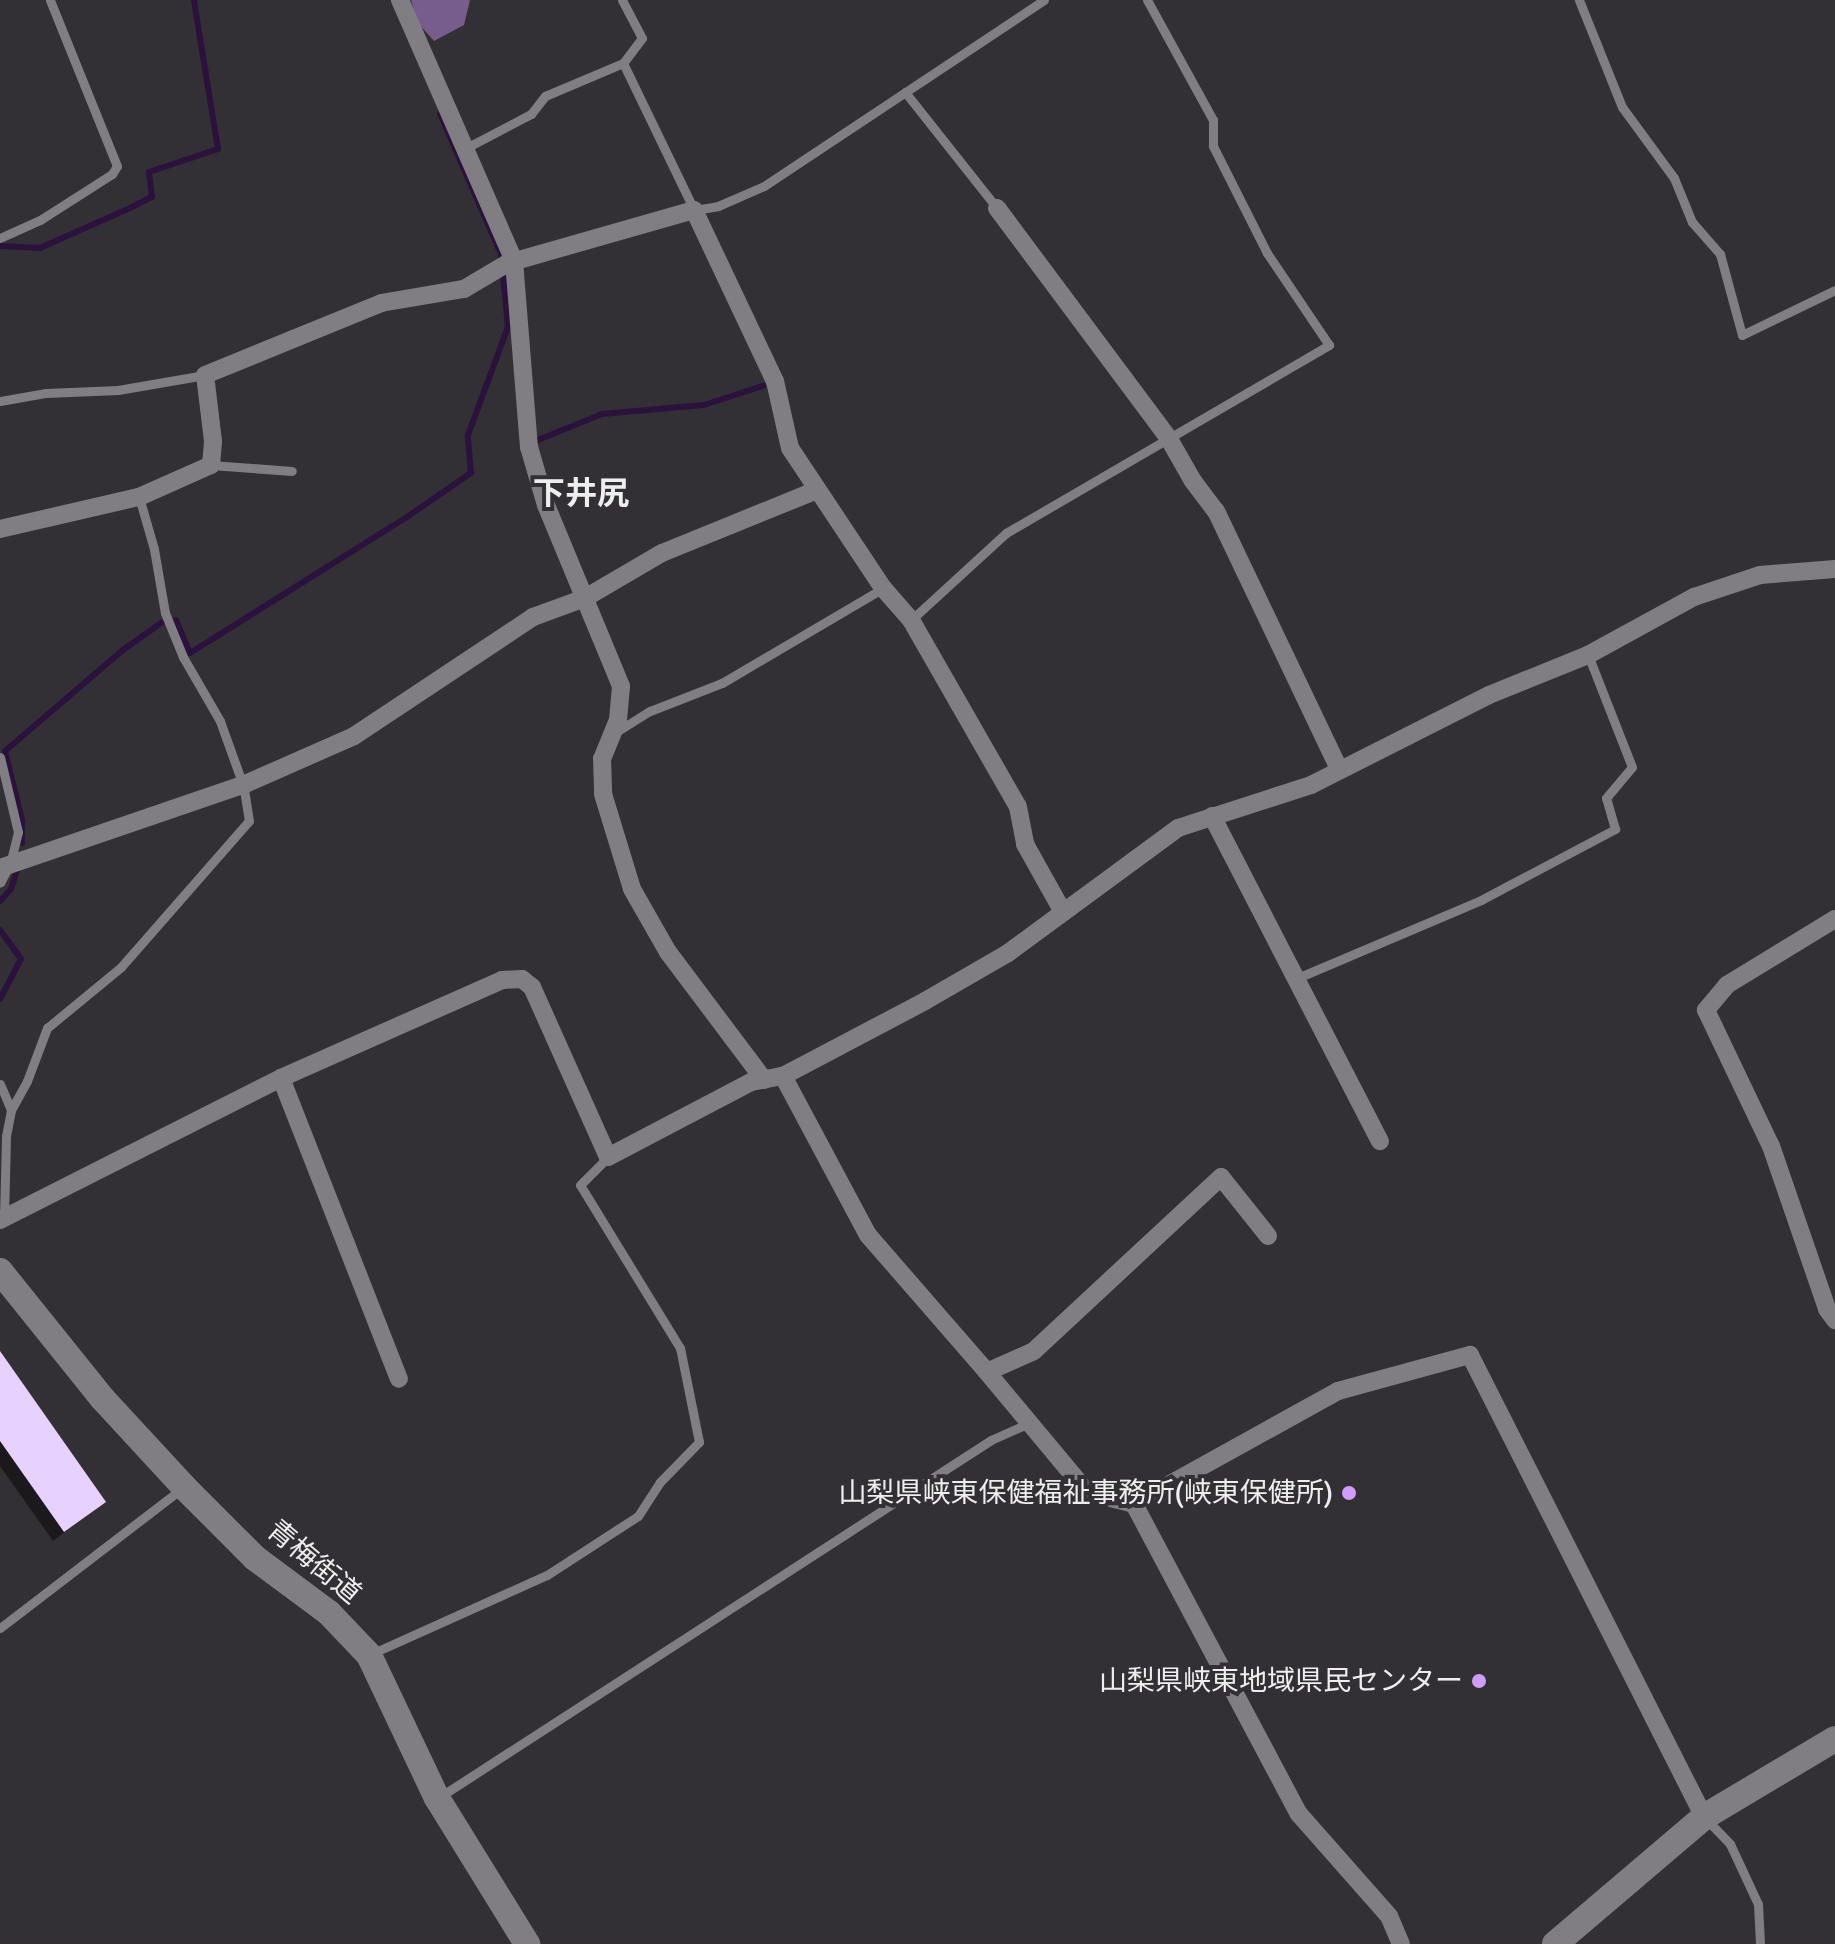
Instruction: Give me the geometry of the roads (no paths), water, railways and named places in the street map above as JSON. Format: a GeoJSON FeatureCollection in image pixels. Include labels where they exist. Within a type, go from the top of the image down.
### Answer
{"type":"FeatureCollection","features":[{"type":"Feature","properties":{"kind":"main road","name":"青梅街道"},"geometry":{"type":"LineString","coordinates":[[0,1271],[102,1398],[184,1487],[255,1558],[329,1613],[369,1655],[437,1798],[527,1944]]}},
{"type":"Feature","properties":{"kind":"main road"},"geometry":{"type":"LineString","coordinates":[[1555,1944],[1704,1817],[1835,1739]]}},
{"type":"Feature","properties":{"kind":"street"},"geometry":{"type":"LineString","coordinates":[[400,0],[511,262],[529,447],[546,505],[621,686],[618,720],[602,759],[603,794],[632,889],[668,952],[774,1078],[868,1235],[1087,1492],[1134,1504],[1338,1391],[1470,1355],[1704,1817]]}},
{"type":"Feature","properties":{"kind":"street"},"geometry":{"type":"LineString","coordinates":[[997,208],[1169,439],[1193,481],[1216,511],[1339,769]]}},
{"type":"Feature","properties":{"kind":"street"},"geometry":{"type":"LineString","coordinates":[[0,529],[139,497],[211,465],[213,441],[205,375],[381,303],[464,289],[511,262],[694,210],[775,381],[790,448],[815,491],[883,588],[911,620],[1018,807],[1025,844],[1063,912]]}},
{"type":"Feature","properties":{"kind":"street"},"geometry":{"type":"LineString","coordinates":[[5,866],[243,785],[354,736],[533,617],[585,598],[662,553],[815,491]]}},
{"type":"Feature","properties":{"kind":"street"},"geometry":{"type":"LineString","coordinates":[[2,1219],[281,1078],[502,980],[522,979],[532,987],[608,1157],[751,1082],[774,1078],[1008,953],[1178,828],[1311,785],[1489,695],[1588,655],[1694,597],[1760,575],[1835,569]]}},
{"type":"Feature","properties":{"kind":"street"},"geometry":{"type":"LineString","coordinates":[[1212,816],[1380,1141]]}},
{"type":"Feature","properties":{"kind":"street"},"geometry":{"type":"LineString","coordinates":[[1835,919],[1727,985],[1706,1010],[1771,1146],[1827,1309],[1835,1320]]}},
{"type":"Feature","properties":{"kind":"street"},"geometry":{"type":"LineString","coordinates":[[281,1078],[399,1379]]}},
{"type":"Feature","properties":{"kind":"street"},"geometry":{"type":"LineString","coordinates":[[987,1372],[1034,1351],[1221,1177],[1268,1236]]}},
{"type":"Feature","properties":{"kind":"street"},"geometry":{"type":"LineString","coordinates":[[1134,1504],[1299,1814],[1389,1916],[1401,1944]]}},
{"type":"Feature","properties":{"kind":"lane"},"geometry":{"type":"LineString","coordinates":[[0,238],[40,220],[112,174],[117,166],[50,0]]}},
{"type":"Feature","properties":{"kind":"lane"},"geometry":{"type":"LineString","coordinates":[[463,149],[531,114],[545,96],[623,63],[642,38],[622,0]]}},
{"type":"Feature","properties":{"kind":"lane"},"geometry":{"type":"LineString","coordinates":[[623,63],[694,210],[718,206],[764,186],[1044,0]]}},
{"type":"Feature","properties":{"kind":"lane"},"geometry":{"type":"LineString","coordinates":[[911,620],[1006,533],[1329,345],[1267,253],[1213,146],[1213,120],[1147,0]]}},
{"type":"Feature","properties":{"kind":"lane"},"geometry":{"type":"LineString","coordinates":[[1579,0],[1622,107],[1674,178],[1692,222],[1720,254],[1742,335],[1835,290]]}},
{"type":"Feature","properties":{"kind":"lane"},"geometry":{"type":"LineString","coordinates":[[905,92],[997,208]]}},
{"type":"Feature","properties":{"kind":"lane"},"geometry":{"type":"LineString","coordinates":[[0,401],[46,393],[118,390],[205,375]]}},
{"type":"Feature","properties":{"kind":"lane"},"geometry":{"type":"LineString","coordinates":[[211,465],[292,471]]}},
{"type":"Feature","properties":{"kind":"lane"},"geometry":{"type":"LineString","coordinates":[[2,1219],[6,1136],[11,1110],[27,1081],[47,1028],[121,967],[249,821],[243,785],[220,721],[183,657],[165,613],[154,549],[139,497]]}},
{"type":"Feature","properties":{"kind":"lane"},"geometry":{"type":"LineString","coordinates":[[612,734],[650,711],[722,683],[883,588]]}},
{"type":"Feature","properties":{"kind":"lane"},"geometry":{"type":"LineString","coordinates":[[1295,979],[1481,900],[1615,829],[1606,798],[1632,767],[1588,655]]}},
{"type":"Feature","properties":{"kind":"lane"},"geometry":{"type":"LineString","coordinates":[[0,757],[18,832],[0,883]]}},
{"type":"Feature","properties":{"kind":"lane"},"geometry":{"type":"LineString","coordinates":[[0,1084],[11,1110]]}},
{"type":"Feature","properties":{"kind":"lane"},"geometry":{"type":"LineString","coordinates":[[369,1655],[547,1575],[638,1516],[660,1482],[699,1442],[680,1348],[580,1185],[608,1157]]}},
{"type":"Feature","properties":{"kind":"lane"},"geometry":{"type":"LineString","coordinates":[[437,1798],[991,1440],[1029,1423]]}},
{"type":"Feature","properties":{"kind":"lane"},"geometry":{"type":"LineString","coordinates":[[0,1628],[184,1487]]}},
{"type":"Feature","properties":{"kind":"lane"},"geometry":{"type":"LineString","coordinates":[[1704,1817],[1730,1844],[1758,1904],[1760,1944]]}},
{"type":"Feature","properties":{"kind":"waterway"},"geometry":{"type":"LineString","coordinates":[[0,246],[40,248],[152,197],[149,172],[218,149],[194,0]]}},
{"type":"Feature","properties":{"kind":"waterway"},"geometry":{"type":"LineString","coordinates":[[176,620],[190,653],[407,517],[471,473],[468,435],[508,327],[501,254],[440,114]]}},
{"type":"Feature","properties":{"kind":"waterway"},"geometry":{"type":"LineString","coordinates":[[533,442],[602,414],[704,405],[763,386]]}},
{"type":"Feature","properties":{"kind":"waterway"},"geometry":{"type":"LineString","coordinates":[[22,843],[22,820],[5,751],[123,650],[161,623]]}},
{"type":"Feature","properties":{"kind":"waterway"},"geometry":{"type":"LineString","coordinates":[[0,901],[11,889],[17,871]]}},
{"type":"Feature","properties":{"kind":"waterway"},"geometry":{"type":"LineString","coordinates":[[0,930],[21,959],[0,999]]}},
{"type":"Feature","properties":{"kind":"place","name":"山梨県峡東保健福祉事務所(峡東保健所)"},"geometry":{"type":"Point","coordinates":[1349,1493]}},
{"type":"Feature","properties":{"kind":"place","name":"山梨県峡東地域県民センター"},"geometry":{"type":"Point","coordinates":[1479,1681]}},
{"type":"Feature","properties":{"kind":"district","name":"下井尻"},"geometry":{"type":"Point","coordinates":[581,494]}}]}
